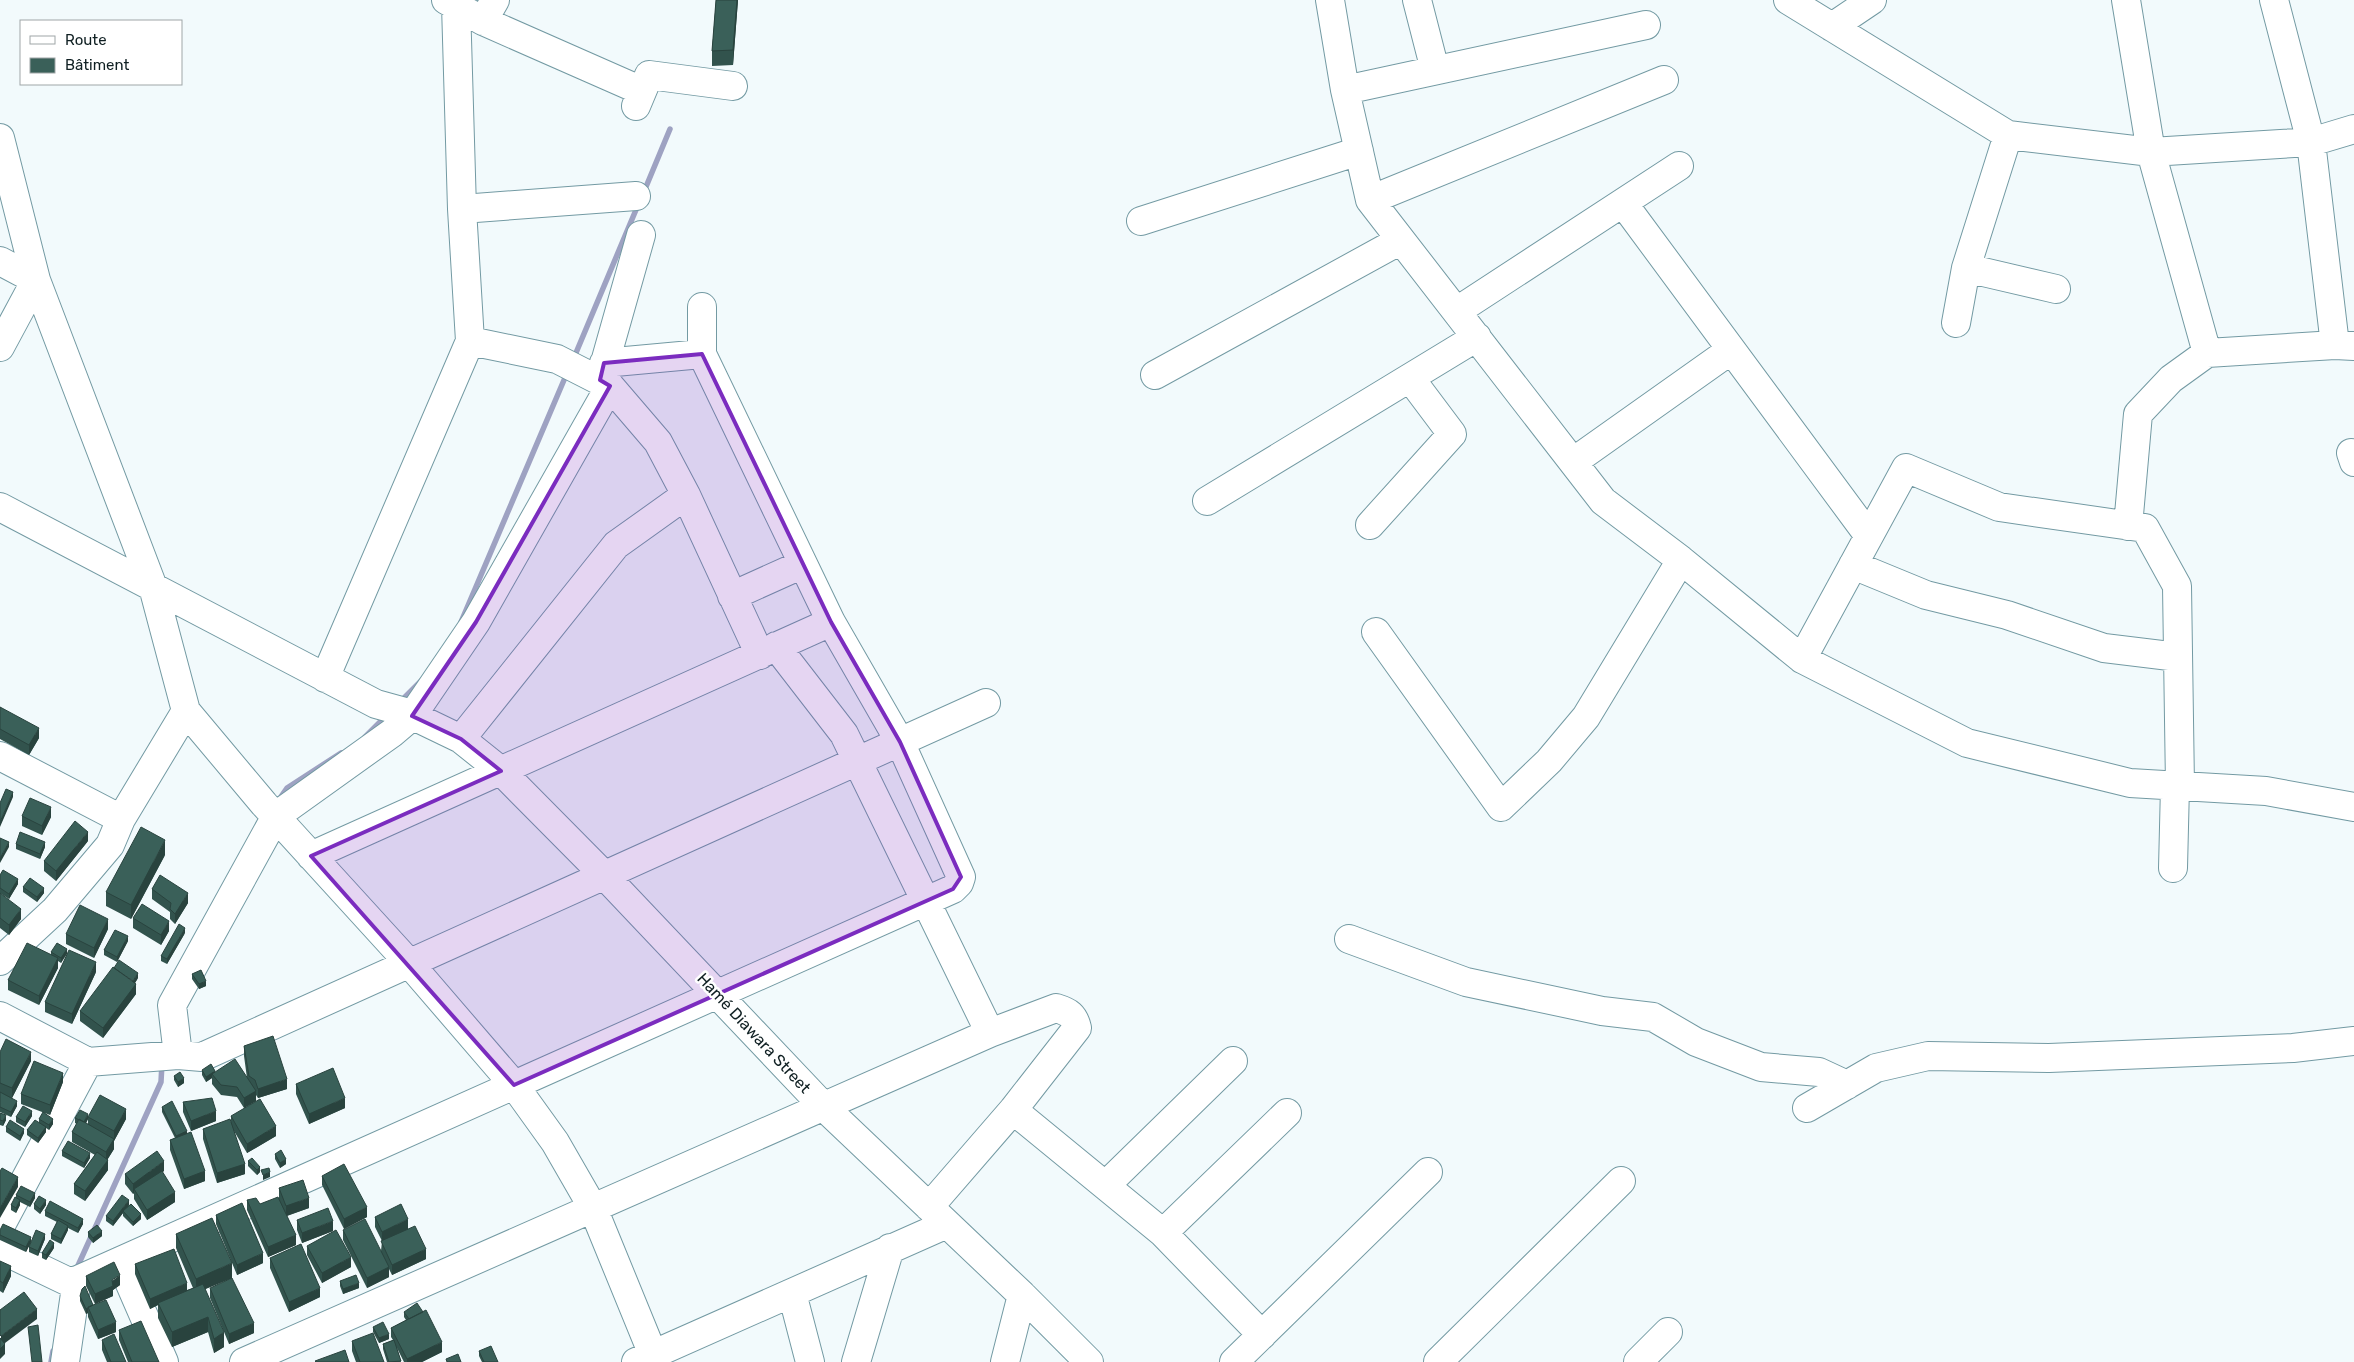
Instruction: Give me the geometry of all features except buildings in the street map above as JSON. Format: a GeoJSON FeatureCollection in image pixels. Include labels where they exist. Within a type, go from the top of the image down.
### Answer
{"type":"FeatureCollection","features":[{"type":"Feature","properties":{"kind":"street"},"geometry":{"type":"LineString","coordinates":[[1330,0],[1345,90],[1370,200],[1603,501],[1681,560],[1802,660],[1967,743],[2130,783],[2266,791],[2354,807]]}},
{"type":"Feature","properties":{"kind":"street"},"geometry":{"type":"LineString","coordinates":[[1417,0],[1436,70]]}},
{"type":"Feature","properties":{"kind":"street"},"geometry":{"type":"LineString","coordinates":[[1788,0],[2008,136],[2150,152],[2311,142],[2354,130]]}},
{"type":"Feature","properties":{"kind":"street"},"geometry":{"type":"LineString","coordinates":[[1832,27],[1872,0]]}},
{"type":"Feature","properties":{"kind":"street"},"geometry":{"type":"LineString","coordinates":[[2126,0],[2150,152],[2207,353]]}},
{"type":"Feature","properties":{"kind":"street"},"geometry":{"type":"LineString","coordinates":[[2128,526],[2138,414],[2171,379],[2207,353],[2344,345],[2311,142],[2274,0]]}},
{"type":"Feature","properties":{"kind":"street"},"geometry":{"type":"LineString","coordinates":[[325,678],[470,341],[451,3],[489,11],[639,99],[649,75],[733,86]]}},
{"type":"Feature","properties":{"kind":"street"},"geometry":{"type":"LineString","coordinates":[[1345,90],[1646,25]]}},
{"type":"Feature","properties":{"kind":"street"},"geometry":{"type":"LineString","coordinates":[[1370,200],[1664,80]]}},
{"type":"Feature","properties":{"kind":"street"},"geometry":{"type":"LineString","coordinates":[[1956,323],[1966,268],[2008,136]]}},
{"type":"Feature","properties":{"kind":"street"},"geometry":{"type":"LineString","coordinates":[[0,138],[36,280],[153,587],[186,711],[270,810],[409,963],[514,1085],[555,1142],[593,1208],[649,1359],[890,1248],[938,1215],[1013,1110],[1076,1028],[1074,1018],[1066,1011],[1056,1008],[990,1033],[824,1107],[593,1208],[244,1362]]}},
{"type":"Feature","properties":{"kind":"street"},"geometry":{"type":"LineString","coordinates":[[1141,221],[1359,151]]}},
{"type":"Feature","properties":{"kind":"street"},"geometry":{"type":"LineString","coordinates":[[1457,311],[1679,166]]}},
{"type":"Feature","properties":{"kind":"street"},"geometry":{"type":"LineString","coordinates":[[462,208],[636,196]]}},
{"type":"Feature","properties":{"kind":"street"},"geometry":{"type":"LineString","coordinates":[[1623,203],[1868,536]]}},
{"type":"Feature","properties":{"kind":"street"},"geometry":{"type":"LineString","coordinates":[[167,1056],[172,1005],[270,810],[392,733],[409,714],[476,622],[590,371],[641,234]]}},
{"type":"Feature","properties":{"kind":"street"},"geometry":{"type":"LineString","coordinates":[[1155,375],[1401,240]]}},
{"type":"Feature","properties":{"kind":"street"},"geometry":{"type":"LineString","coordinates":[[0,261],[36,280]]}},
{"type":"Feature","properties":{"kind":"street"},"geometry":{"type":"LineString","coordinates":[[1966,268],[2056,290]]}},
{"type":"Feature","properties":{"kind":"street"},"geometry":{"type":"LineString","coordinates":[[0,347],[36,280]]}},
{"type":"Feature","properties":{"kind":"street"},"geometry":{"type":"LineString","coordinates":[[0,1249],[70,1281],[120,1261],[953,889],[959,884],[961,877],[900,742],[831,622],[702,354],[702,307]]}},
{"type":"Feature","properties":{"kind":"street"},"geometry":{"type":"LineString","coordinates":[[1207,501],[1477,337]]}},
{"type":"Feature","properties":{"kind":"street"},"geometry":{"type":"LineString","coordinates":[[470,341],[590,371],[702,354]]}},
{"type":"Feature","properties":{"kind":"street"},"geometry":{"type":"LineString","coordinates":[[1572,462],[1731,350]]}},
{"type":"Feature","properties":{"kind":"street"},"geometry":{"type":"LineString","coordinates":[[590,371],[658,442],[686,495],[732,596],[768,651],[844,734],[990,1033]]}},
{"type":"Feature","properties":{"kind":"street"},"geometry":{"type":"LineString","coordinates":[[1370,525],[1452,434],[1410,378]]}},
{"type":"Feature","properties":{"kind":"street"},"geometry":{"type":"LineString","coordinates":[[1802,660],[1906,468],[1999,507],[2145,528],[2176,586],[2178,786],[2174,868]]}},
{"type":"Feature","properties":{"kind":"street"},"geometry":{"type":"LineString","coordinates":[[461,739],[616,545],[686,495]]}},
{"type":"Feature","properties":{"kind":"street","name":"Hamé Diawara Street"},"geometry":{"type":"LineString","coordinates":[[0,506],[376,704],[409,714],[461,739],[501,771],[604,875],[824,1107],[1022,1295],[1089,1362]]}},
{"type":"Feature","properties":{"kind":"street"},"geometry":{"type":"LineString","coordinates":[[1376,632],[1501,807],[1549,761],[1586,717],[1681,560]]}},
{"type":"Feature","properties":{"kind":"street"},"geometry":{"type":"LineString","coordinates":[[732,596],[803,564]]}},
{"type":"Feature","properties":{"kind":"street"},"geometry":{"type":"LineString","coordinates":[[1853,565],[1926,595],[2007,615],[2104,648],[2178,657]]}},
{"type":"Feature","properties":{"kind":"street"},"geometry":{"type":"LineString","coordinates":[[311,856],[831,622]]}},
{"type":"Feature","properties":{"kind":"street"},"geometry":{"type":"LineString","coordinates":[[0,1016],[88,1062],[167,1056],[202,1057],[986,703]]}},
{"type":"Feature","properties":{"kind":"street"},"geometry":{"type":"LineString","coordinates":[[0,961],[55,910],[110,846],[121,819],[186,711]]}},
{"type":"Feature","properties":{"kind":"street"},"geometry":{"type":"LineString","coordinates":[[0,756],[121,819]]}},
{"type":"Feature","properties":{"kind":"street"},"geometry":{"type":"LineString","coordinates":[[1349,939],[1466,982],[1602,1011],[1654,1017],[1696,1042],[1761,1066],[1819,1072],[1846,1085]]}},
{"type":"Feature","properties":{"kind":"street"},"geometry":{"type":"LineString","coordinates":[[1807,1108],[1876,1068],[1928,1056],[2049,1058],[2293,1048],[2354,1041]]}},
{"type":"Feature","properties":{"kind":"street"},"geometry":{"type":"LineString","coordinates":[[1106,1185],[1233,1061]]}},
{"type":"Feature","properties":{"kind":"street"},"geometry":{"type":"LineString","coordinates":[[0,1227],[88,1062]]}},
{"type":"Feature","properties":{"kind":"street"},"geometry":{"type":"LineString","coordinates":[[1013,1110],[1163,1233],[1262,1334]]}},
{"type":"Feature","properties":{"kind":"street"},"geometry":{"type":"LineString","coordinates":[[1163,1233],[1287,1113]]}},
{"type":"Feature","properties":{"kind":"street"},"geometry":{"type":"LineString","coordinates":[[1234,1362],[1428,1172]]}},
{"type":"Feature","properties":{"kind":"street"},"geometry":{"type":"LineString","coordinates":[[1438,1362],[1621,1181]]}},
{"type":"Feature","properties":{"kind":"street"},"geometry":{"type":"LineString","coordinates":[[856,1362],[890,1248]]}},
{"type":"Feature","properties":{"kind":"street"},"geometry":{"type":"LineString","coordinates":[[120,1261],[164,1362]]}},
{"type":"Feature","properties":{"kind":"street"},"geometry":{"type":"LineString","coordinates":[[65,1362],[70,1281]]}},
{"type":"Feature","properties":{"kind":"street"},"geometry":{"type":"LineString","coordinates":[[792,1293],[810,1362]]}},
{"type":"Feature","properties":{"kind":"street"},"geometry":{"type":"LineString","coordinates":[[1005,1362],[1022,1295]]}},
{"type":"Feature","properties":{"kind":"street"},"geometry":{"type":"LineString","coordinates":[[1638,1362],[1668,1332]]}},
{"type":"Feature","properties":{"kind":"highlighted area"},"geometry":{"type":"Polygon","coordinates":[[[702,354],[831,622],[900,742],[961,877],[953,889],[514,1085],[311,856],[501,771],[461,739],[412,716],[476,622],[610,386],[600,380],[604,363],[702,354]]]}},
{"type":"Feature","properties":{"kind":"waterway"},"geometry":{"type":"LineString","coordinates":[[643,194],[670,129]]}},
{"type":"Feature","properties":{"kind":"waterway"},"geometry":{"type":"LineString","coordinates":[[573,360],[638,205]]}},
{"type":"Feature","properties":{"kind":"waterway"},"geometry":{"type":"LineString","coordinates":[[461,622],[567,373]]}},
{"type":"Feature","properties":{"kind":"waterway"},"geometry":{"type":"LineString","coordinates":[[399,703],[421,681]]}},
{"type":"Feature","properties":{"kind":"waterway"},"geometry":{"type":"LineString","coordinates":[[365,737],[387,715]]}},
{"type":"Feature","properties":{"kind":"waterway"},"geometry":{"type":"LineString","coordinates":[[278,801],[287,788],[341,753]]}},
{"type":"Feature","properties":{"kind":"waterway"},"geometry":{"type":"LineString","coordinates":[[76,1270],[161,1082],[162,1063]]}},
{"type":"Feature","properties":{"kind":"waterway"},"geometry":{"type":"LineString","coordinates":[[51,1362],[53,1351]]}}]}
